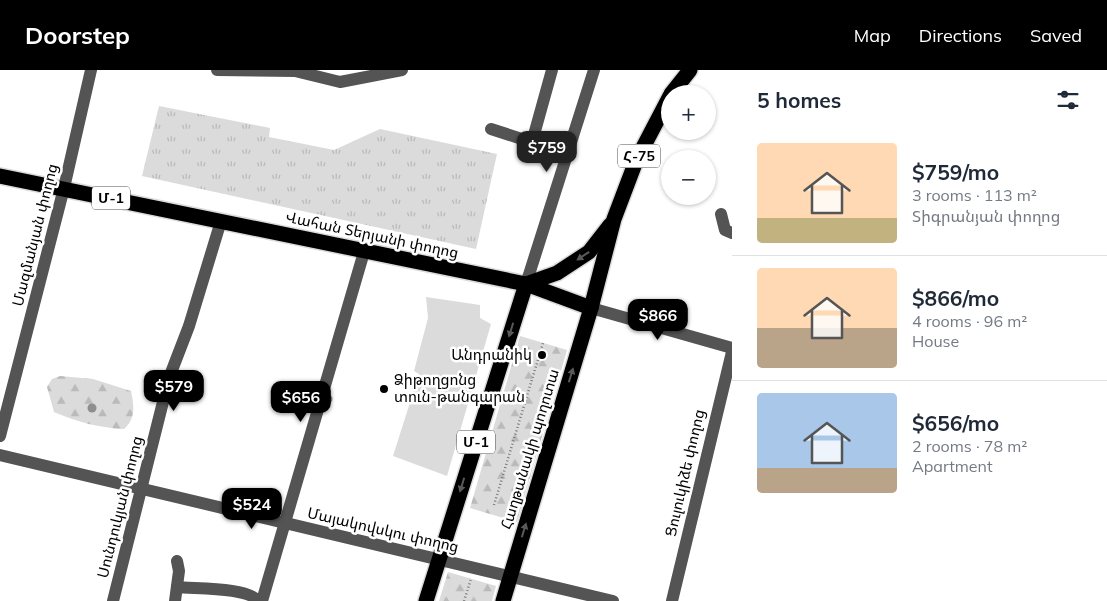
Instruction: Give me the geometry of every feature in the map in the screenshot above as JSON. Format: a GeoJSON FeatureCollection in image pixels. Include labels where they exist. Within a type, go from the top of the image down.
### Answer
{"type":"FeatureCollection","features":[{"type":"Feature","properties":{"kind":"highway","name":"Հ-75"},"geometry":{"type":"LineString","coordinates":[[679,85],[690,70]]}},
{"type":"Feature","properties":{"kind":"highway","name":"Հ-75"},"geometry":{"type":"LineString","coordinates":[[591,308],[614,219],[636,161],[661,114]]}},
{"type":"Feature","properties":{"kind":"highway","name":"Վահան Տերյանի փողոց"},"geometry":{"type":"LineString","coordinates":[[0,176],[526,284],[591,308]]}},
{"type":"Feature","properties":{"kind":"highway","name":"Հ-75"},"geometry":{"type":"LineString","coordinates":[[526,284],[557,273],[590,252],[614,219]]}},
{"type":"Feature","properties":{"kind":"highway","name":"Մ-1"},"geometry":{"type":"LineString","coordinates":[[426,601],[526,284]]}},
{"type":"Feature","properties":{"kind":"highway","name":"Հաղթանակի պողոտա"},"geometry":{"type":"LineString","coordinates":[[503,601],[591,308]]}},
{"type":"Feature","properties":{"kind":"street","name":"Մազմանյան փողոց"},"geometry":{"type":"LineString","coordinates":[[0,436],[64,188],[91,70]]}},
{"type":"Feature","properties":{"kind":"street"},"geometry":{"type":"LineString","coordinates":[[218,70],[295,71],[340,82],[374,77],[402,70]]}},
{"type":"Feature","properties":{"kind":"street"},"geometry":{"type":"LineString","coordinates":[[532,142],[552,70]]}},
{"type":"Feature","properties":{"kind":"street"},"geometry":{"type":"LineString","coordinates":[[526,284],[594,70]]}},
{"type":"Feature","properties":{"kind":"street"},"geometry":{"type":"LineString","coordinates":[[491,129],[568,154]]}},
{"type":"Feature","properties":{"kind":"street"},"geometry":{"type":"LineString","coordinates":[[720,214],[725,230],[732,233]]}},
{"type":"Feature","properties":{"kind":"street","name":"Սունդուկյան փողոց"},"geometry":{"type":"LineString","coordinates":[[114,601],[168,378],[189,326],[221,220]]}},
{"type":"Feature","properties":{"kind":"street"},"geometry":{"type":"LineString","coordinates":[[177,587],[239,592],[255,597],[260,601],[286,524],[364,252]]}},
{"type":"Feature","properties":{"kind":"street","name":"Վահան Տերյանի փողոց"},"geometry":{"type":"LineString","coordinates":[[591,308],[732,348]]}},
{"type":"Feature","properties":{"kind":"street","name":"Ցուլուկիձե փողոց"},"geometry":{"type":"LineString","coordinates":[[672,601],[732,352]]}},
{"type":"Feature","properties":{"kind":"street","name":"Մայակովսկու փողոց"},"geometry":{"type":"LineString","coordinates":[[0,455],[613,601]]}},
{"type":"Feature","properties":{"kind":"street"},"geometry":{"type":"LineString","coordinates":[[175,601],[179,571],[177,560]]}},
{"type":"Feature","properties":{"kind":"path"},"geometry":{"type":"LineString","coordinates":[[494,505],[543,343]]}},
{"type":"Feature","properties":{"kind":"path"},"geometry":{"type":"LineString","coordinates":[[464,601],[471,579]]}},
{"type":"Feature","properties":{"kind":"green space"},"geometry":{"type":"Polygon","coordinates":[[[159,106],[270,128],[269,137],[334,150],[380,129],[497,154],[476,249],[142,176],[159,106]]]}},
{"type":"Feature","properties":{"kind":"green space"},"geometry":{"type":"Polygon","coordinates":[[[426,297],[480,305],[480,318],[491,324],[447,476],[393,456],[419,374],[414,371],[428,318],[426,297]]]}},
{"type":"Feature","properties":{"kind":"green space"},"geometry":{"type":"Polygon","coordinates":[[[520,336],[567,350],[517,522],[470,508],[520,336]]]}},
{"type":"Feature","properties":{"kind":"green space"},"geometry":{"type":"Polygon","coordinates":[[[60,376],[93,379],[131,391],[133,412],[131,421],[124,429],[97,426],[54,412],[47,387],[52,379],[60,376]]]}},
{"type":"Feature","properties":{"kind":"green space"},"geometry":{"type":"Polygon","coordinates":[[[448,572],[496,586],[492,601],[439,601],[448,572]]]}},
{"type":"Feature","properties":{"kind":"place","name":"Անդրանիկ"},"geometry":{"type":"Point","coordinates":[542,355]}},
{"type":"Feature","properties":{"kind":"place","name":"Ձիթողցոնց տուն-թանգարան"},"geometry":{"type":"Point","coordinates":[384,389]}}]}
